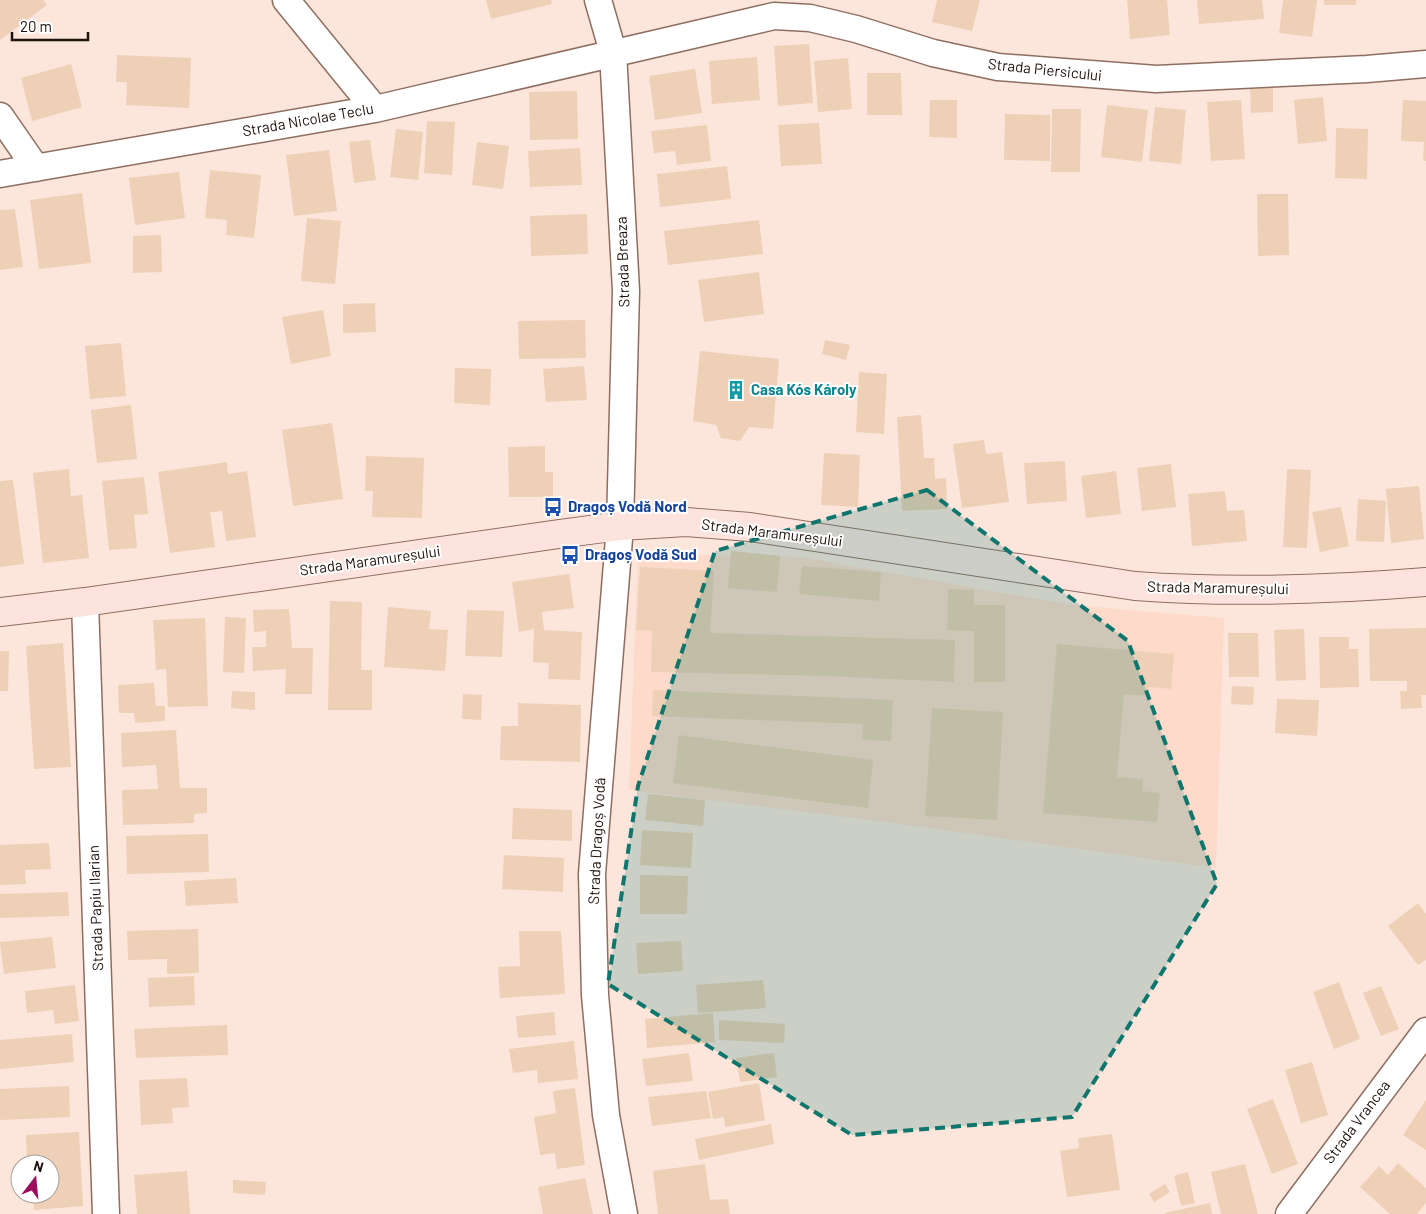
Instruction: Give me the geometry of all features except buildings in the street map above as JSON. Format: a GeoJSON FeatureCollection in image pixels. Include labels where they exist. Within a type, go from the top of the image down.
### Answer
{"type":"FeatureCollection","features":[{"type":"Feature","properties":{"kind":"main road","name":"Strada Maramureșului"},"geometry":{"type":"LineString","coordinates":[[0,612],[85,602],[620,526],[686,522],[750,527],[1135,586],[1185,590],[1354,588],[1426,582]]}},
{"type":"Feature","properties":{"kind":"street"},"geometry":{"type":"LineString","coordinates":[[286,0],[375,109]]}},
{"type":"Feature","properties":{"kind":"street","name":"Strada Breaza"},"geometry":{"type":"LineString","coordinates":[[598,0],[613,52],[626,291],[620,526]]}},
{"type":"Feature","properties":{"kind":"street","name":"Strada Piersicului"},"geometry":{"type":"LineString","coordinates":[[613,52],[774,16],[819,20],[856,29],[933,53],[998,68],[1156,80],[1426,64]]}},
{"type":"Feature","properties":{"kind":"street","name":"Strada Nicolae Teclu"},"geometry":{"type":"LineString","coordinates":[[0,174],[375,109],[613,52]]}},
{"type":"Feature","properties":{"kind":"street"},"geometry":{"type":"LineString","coordinates":[[0,116],[36,168]]}},
{"type":"Feature","properties":{"kind":"street","name":"Strada Dragoș Vodă"},"geometry":{"type":"LineString","coordinates":[[620,526],[592,874],[595,995],[606,1115],[624,1214]]}},
{"type":"Feature","properties":{"kind":"street","name":"Strada Papiu Ilarian"},"geometry":{"type":"LineString","coordinates":[[85,602],[106,1214]]}},
{"type":"Feature","properties":{"kind":"street","name":"Strada Vrancea"},"geometry":{"type":"LineString","coordinates":[[1289,1214],[1426,1031]]}},
{"type":"Feature","properties":{"kind":"highlighted area"},"geometry":{"type":"Polygon","coordinates":[[[927,490],[1128,641],[1217,884],[1072,1117],[852,1135],[608,984],[638,786],[715,551],[927,490]]]}},
{"type":"Feature","properties":{"kind":"shaded area"},"geometry":{"type":"Polygon","coordinates":[[[638,554],[800,557],[1071,605],[1224,618],[1216,868],[887,822],[629,790],[638,554]]]}},
{"type":"Feature","properties":{"kind":"place","name":"Casa Kós Károly"},"geometry":{"type":"Point","coordinates":[736,390]}},
{"type":"Feature","properties":{"kind":"place","name":"Dragoș Vodă Nord"},"geometry":{"type":"Point","coordinates":[553,507]}},
{"type":"Feature","properties":{"kind":"place","name":"Dragoș Vodă Sud"},"geometry":{"type":"Point","coordinates":[570,555]}}]}
